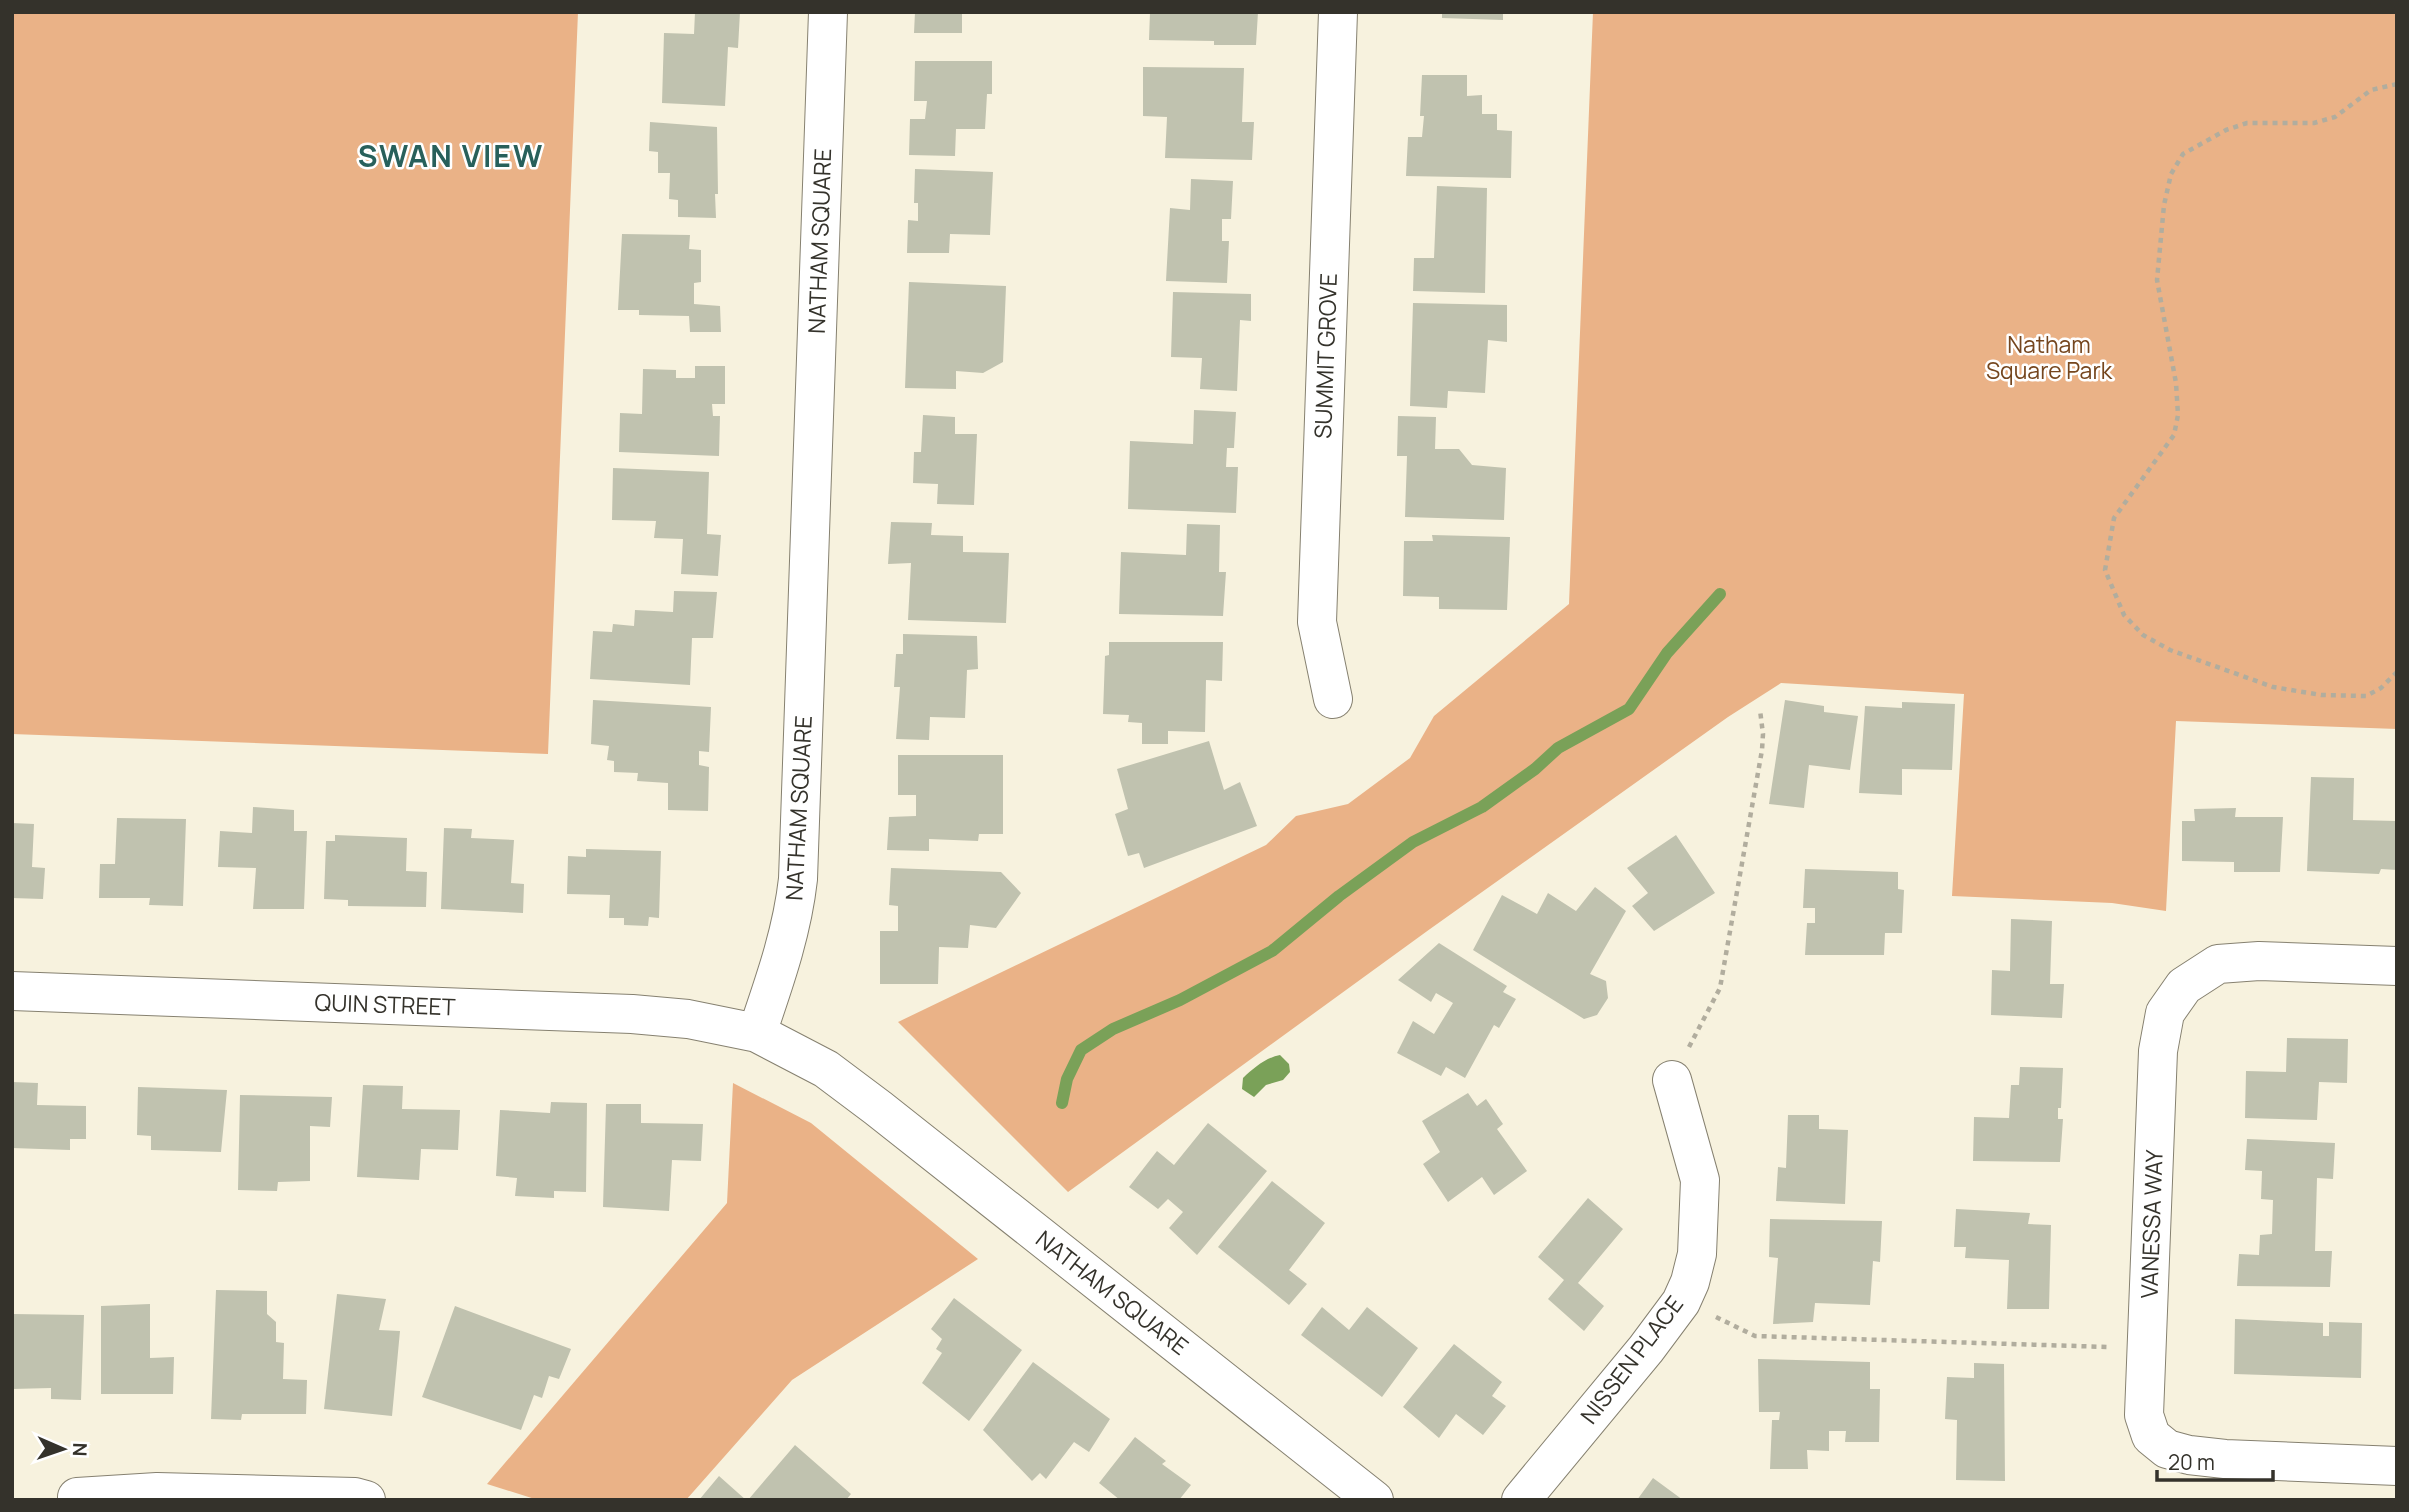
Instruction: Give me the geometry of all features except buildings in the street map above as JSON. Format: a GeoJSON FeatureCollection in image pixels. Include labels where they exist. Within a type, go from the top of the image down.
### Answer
{"type":"FeatureCollection","features":[{"type":"Feature","properties":{"kind":"street","name":"NATHAM SQUARE"},"geometry":{"type":"LineString","coordinates":[[828,12],[798,879],[795,908],[780,968],[757,1033],[826,1069],[878,1108],[1374,1500]]}},
{"type":"Feature","properties":{"kind":"street","name":"SUMMIT GROVE"},"geometry":{"type":"LineString","coordinates":[[1333,699],[1317,622],[1338,12]]}},
{"type":"Feature","properties":{"kind":"street","name":"VANESSA WAY"},"geometry":{"type":"LineString","coordinates":[[2397,966],[2259,961],[2218,964],[2184,986],[2165,1013],[2158,1051],[2144,1415],[2151,1436],[2167,1449],[2189,1455],[2397,1466]]}},
{"type":"Feature","properties":{"kind":"street","name":"QUIN STREET"},"geometry":{"type":"LineString","coordinates":[[12,990],[632,1014],[688,1019],[757,1033]]}},
{"type":"Feature","properties":{"kind":"street","name":"NISSEN PLACE"},"geometry":{"type":"LineString","coordinates":[[1521,1500],[1646,1349],[1681,1302],[1690,1282],[1697,1254],[1700,1180],[1672,1080]]}},
{"type":"Feature","properties":{"kind":"street"},"geometry":{"type":"LineString","coordinates":[[77,1497],[157,1492],[355,1497],[366,1500]]}},
{"type":"Feature","properties":{"kind":"path"},"geometry":{"type":"LineString","coordinates":[[2397,84],[2371,90],[2335,117],[2314,122],[2247,123],[2226,130],[2183,154],[2171,174],[2164,205],[2157,280],[2176,383],[2178,415],[2174,435],[2114,518],[2105,570],[2124,615],[2143,635],[2170,649],[2240,675],[2283,689],[2347,697],[2366,696],[2381,688],[2397,672]]}},
{"type":"Feature","properties":{"kind":"path"},"geometry":{"type":"LineString","coordinates":[[1672,1080],[1720,988],[1762,750],[1760,710]]}},
{"type":"Feature","properties":{"kind":"path"},"geometry":{"type":"LineString","coordinates":[[1681,1302],[1755,1336],[2148,1348]]}},
{"type":"Feature","properties":{"kind":"green space"},"geometry":{"type":"Polygon","coordinates":[[[12,12],[578,12],[548,754],[12,734],[12,12]]]}},
{"type":"Feature","properties":{"kind":"green space","name":"Natham Square Park"},"geometry":{"type":"Polygon","coordinates":[[[1593,12],[2397,12],[2397,729],[2176,721],[2166,911],[2112,903],[1952,896],[1964,694],[1781,683],[1728,717],[1430,929],[1068,1192],[898,1022],[1266,845],[1296,816],[1348,804],[1410,758],[1434,716],[1569,604],[1593,12]]]}},
{"type":"Feature","properties":{"kind":"green space"},"geometry":{"type":"Polygon","coordinates":[[[733,1083],[811,1123],[978,1259],[792,1380],[686,1500],[538,1500],[487,1484],[727,1203],[733,1083]]]}},
{"type":"Feature","properties":{"kind":"shaded area"},"geometry":{"type":"Polygon","coordinates":[[[1280,1055],[1289,1064],[1290,1072],[1283,1080],[1266,1085],[1254,1097],[1242,1089],[1243,1078],[1247,1074],[1265,1061],[1280,1055]]]}},
{"type":"Feature","properties":{"kind":"waterway"},"geometry":{"type":"LineString","coordinates":[[1062,1103],[1067,1079],[1081,1050],[1113,1029],[1180,1000],[1272,951],[1339,896],[1413,842],[1482,807],[1535,769],[1558,748],[1629,709],[1667,653],[1720,594]]}},
{"type":"Feature","properties":{"kind":"district","name":"SWAN VIEW"},"geometry":{"type":"Point","coordinates":[451,157]}}]}
